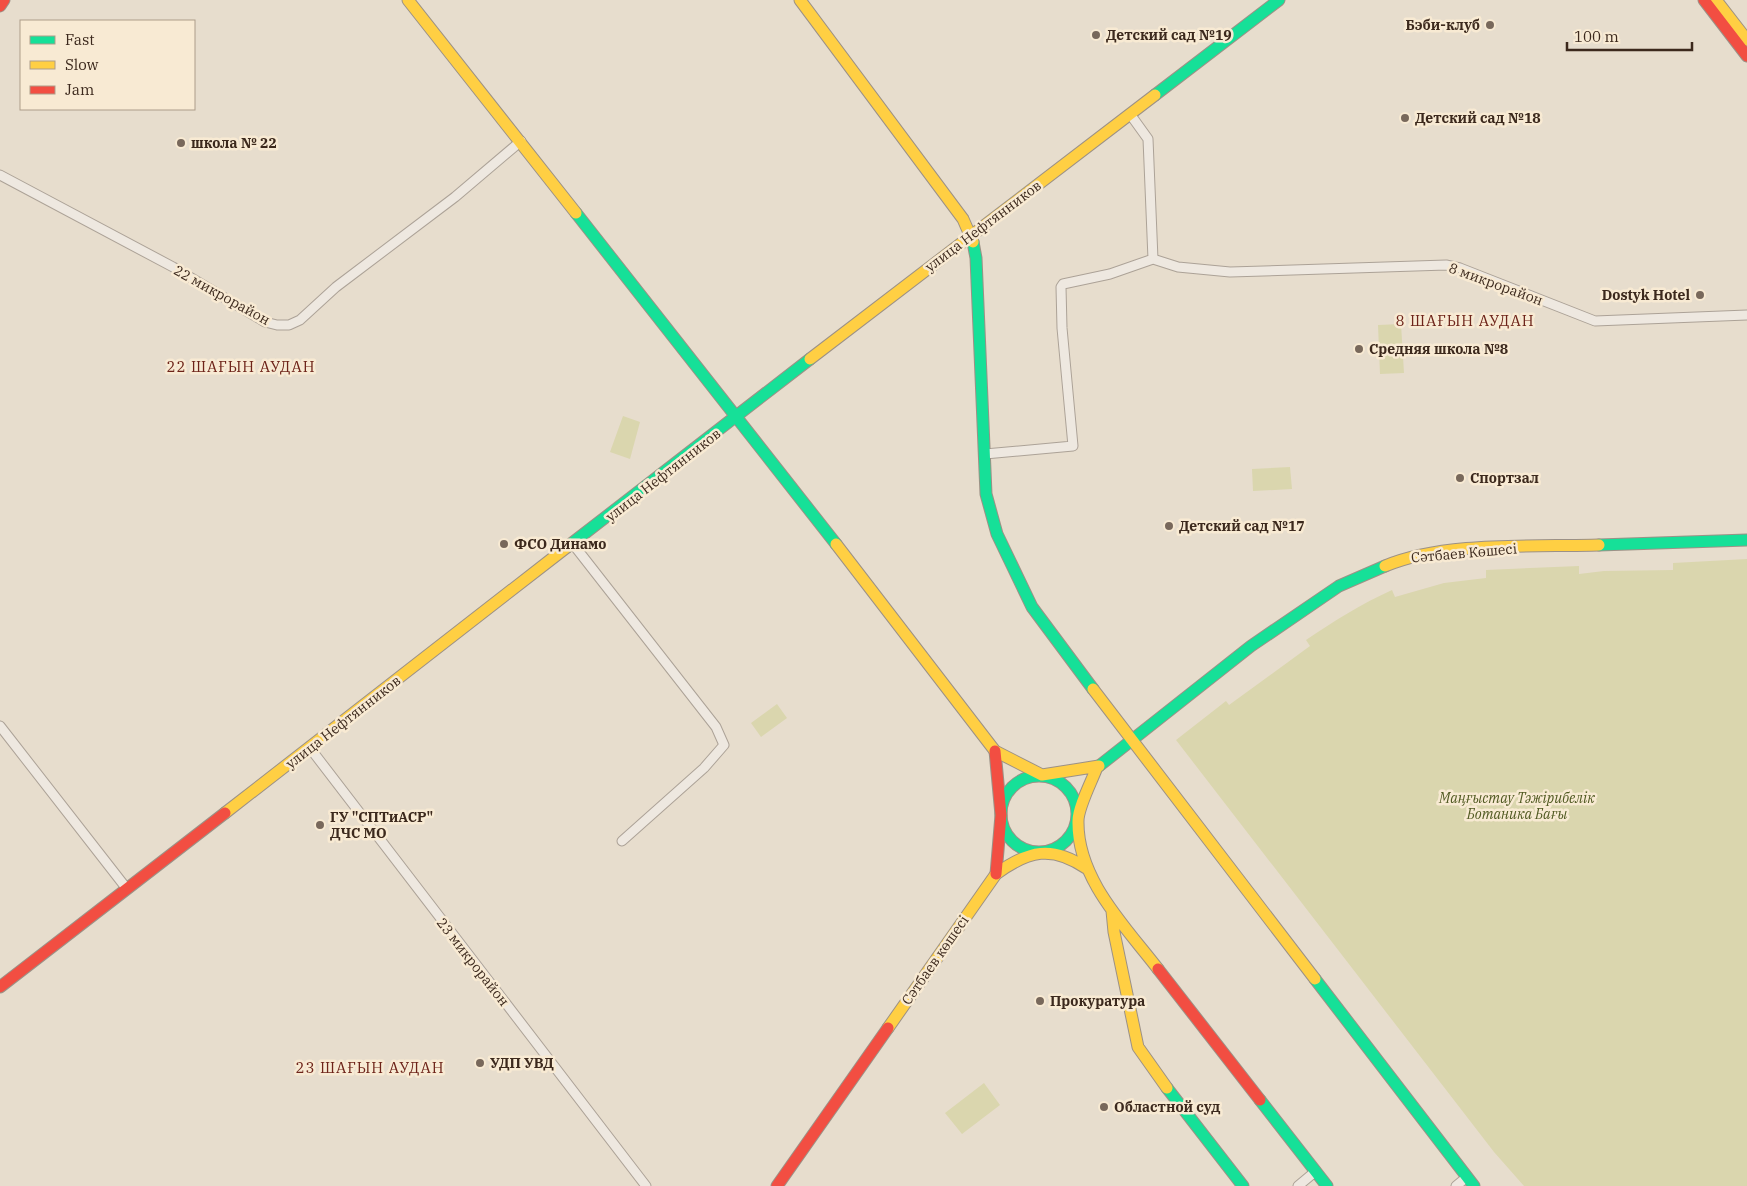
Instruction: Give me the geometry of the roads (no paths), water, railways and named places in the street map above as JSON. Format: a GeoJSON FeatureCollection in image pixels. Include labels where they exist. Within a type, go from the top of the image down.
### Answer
{"type":"FeatureCollection","features":[{"type":"Feature","properties":{"kind":"main road"},"geometry":{"type":"LineString","coordinates":[[0,6],[4,0]]}},
{"type":"Feature","properties":{"kind":"main road"},"geometry":{"type":"LineString","coordinates":[[408,0],[522,141],[738,417],[995,751],[1042,775],[1054,778],[1065,785],[1073,795],[1078,807],[1078,820],[1086,868],[1112,910],[1327,1186]]}},
{"type":"Feature","properties":{"kind":"main road"},"geometry":{"type":"LineString","coordinates":[[801,0],[815,23],[936,182],[971,234],[976,258],[986,494],[997,534],[1032,606],[1131,740],[1471,1182]]}},
{"type":"Feature","properties":{"kind":"main road","name":"улица Нефтянников"},"geometry":{"type":"LineString","coordinates":[[0,987],[738,417],[971,234],[1279,0]]}},
{"type":"Feature","properties":{"kind":"main road"},"geometry":{"type":"LineString","coordinates":[[1704,0],[1740,37]]}},
{"type":"Feature","properties":{"kind":"main road"},"geometry":{"type":"LineString","coordinates":[[1716,0],[1740,37],[1747,56]]}},
{"type":"Feature","properties":{"kind":"main road","name":"Сәтбаев Көшесі"},"geometry":{"type":"LineString","coordinates":[[1097,767],[1296,614],[1339,586],[1407,557],[1473,549],[1747,540]]}},
{"type":"Feature","properties":{"kind":"main road"},"geometry":{"type":"LineString","coordinates":[[995,751],[1003,826],[1012,840],[1025,850],[1036,853],[1064,855],[1086,868]]}},
{"type":"Feature","properties":{"kind":"main road"},"geometry":{"type":"LineString","coordinates":[[996,874],[1002,802],[1008,791],[1017,782],[1029,777],[1097,767],[1074,831],[1059,848],[1036,853]]}},
{"type":"Feature","properties":{"kind":"main road","name":"Сәтбаев көшесі"},"geometry":{"type":"LineString","coordinates":[[777,1186],[996,874],[1007,866],[1036,853]]}},
{"type":"Feature","properties":{"kind":"main road"},"geometry":{"type":"LineString","coordinates":[[1112,910],[1114,932],[1138,1047],[1184,1112],[1243,1186]]}},
{"type":"Feature","properties":{"kind":"street"},"geometry":{"type":"LineString","coordinates":[[984,454],[1073,446],[1062,328],[1061,287],[1063,284],[1110,274],[1154,259],[1148,139],[1130,114]]}},
{"type":"Feature","properties":{"kind":"street","name":"22 микрорайон"},"geometry":{"type":"LineString","coordinates":[[0,176],[173,267],[265,322],[289,325],[300,320],[351,276],[454,197],[522,141]]}},
{"type":"Feature","properties":{"kind":"street","name":"8 микрорайон"},"geometry":{"type":"LineString","coordinates":[[1154,259],[1178,267],[1230,272],[1446,265],[1460,268],[1595,321],[1747,314]]}},
{"type":"Feature","properties":{"kind":"street"},"geometry":{"type":"LineString","coordinates":[[573,544],[716,727],[724,745],[704,768],[622,841]]}},
{"type":"Feature","properties":{"kind":"street"},"geometry":{"type":"LineString","coordinates":[[0,726],[127,889]]}},
{"type":"Feature","properties":{"kind":"street","name":"23 микрорайон"},"geometry":{"type":"LineString","coordinates":[[310,748],[646,1186]]}},
{"type":"Feature","properties":{"kind":"street"},"geometry":{"type":"LineString","coordinates":[[1298,1186],[1316,1172]]}},
{"type":"Feature","properties":{"kind":"street"},"geometry":{"type":"LineString","coordinates":[[1456,1186],[1471,1182]]}},
{"type":"Feature","properties":{"kind":"place","name":"Бэби-клуб"},"geometry":{"type":"Point","coordinates":[1490,25]}},
{"type":"Feature","properties":{"kind":"place","name":"Детский сад №19"},"geometry":{"type":"Point","coordinates":[1096,35]}},
{"type":"Feature","properties":{"kind":"place","name":"Детский сад №18"},"geometry":{"type":"Point","coordinates":[1405,118]}},
{"type":"Feature","properties":{"kind":"place","name":"школа № 22"},"geometry":{"type":"Point","coordinates":[181,143]}},
{"type":"Feature","properties":{"kind":"place","name":"Dostyk Hotel"},"geometry":{"type":"Point","coordinates":[1700,295]}},
{"type":"Feature","properties":{"kind":"place","name":"Средняя школа №8"},"geometry":{"type":"Point","coordinates":[1359,349]}},
{"type":"Feature","properties":{"kind":"place","name":"Спортзал"},"geometry":{"type":"Point","coordinates":[1460,478]}},
{"type":"Feature","properties":{"kind":"place","name":"Детский сад №17"},"geometry":{"type":"Point","coordinates":[1169,526]}},
{"type":"Feature","properties":{"kind":"place","name":"ФСО Динамо"},"geometry":{"type":"Point","coordinates":[504,544]}},
{"type":"Feature","properties":{"kind":"place","name":"ГУ \"СПТиАСР\" ДЧС МО"},"geometry":{"type":"Point","coordinates":[320,825]}},
{"type":"Feature","properties":{"kind":"place","name":"Прокуратура"},"geometry":{"type":"Point","coordinates":[1040,1001]}},
{"type":"Feature","properties":{"kind":"place","name":"УДП УВД"},"geometry":{"type":"Point","coordinates":[480,1063]}},
{"type":"Feature","properties":{"kind":"place","name":"Областной суд"},"geometry":{"type":"Point","coordinates":[1104,1107]}},
{"type":"Feature","properties":{"kind":"district","name":"8 ШАҒЫН АУДАН"},"geometry":{"type":"Point","coordinates":[1465,320]}},
{"type":"Feature","properties":{"kind":"district","name":"22 ШАҒЫН АУДАН"},"geometry":{"type":"Point","coordinates":[241,366]}},
{"type":"Feature","properties":{"kind":"district","name":"23 ШАҒЫН АУДАН"},"geometry":{"type":"Point","coordinates":[370,1067]}},
{"type":"Feature","properties":{"kind":"park label","name":"Маңғыстау Тәжірибелік Ботаника Бағы"},"geometry":{"type":"Point","coordinates":[1517,806]}}]}
